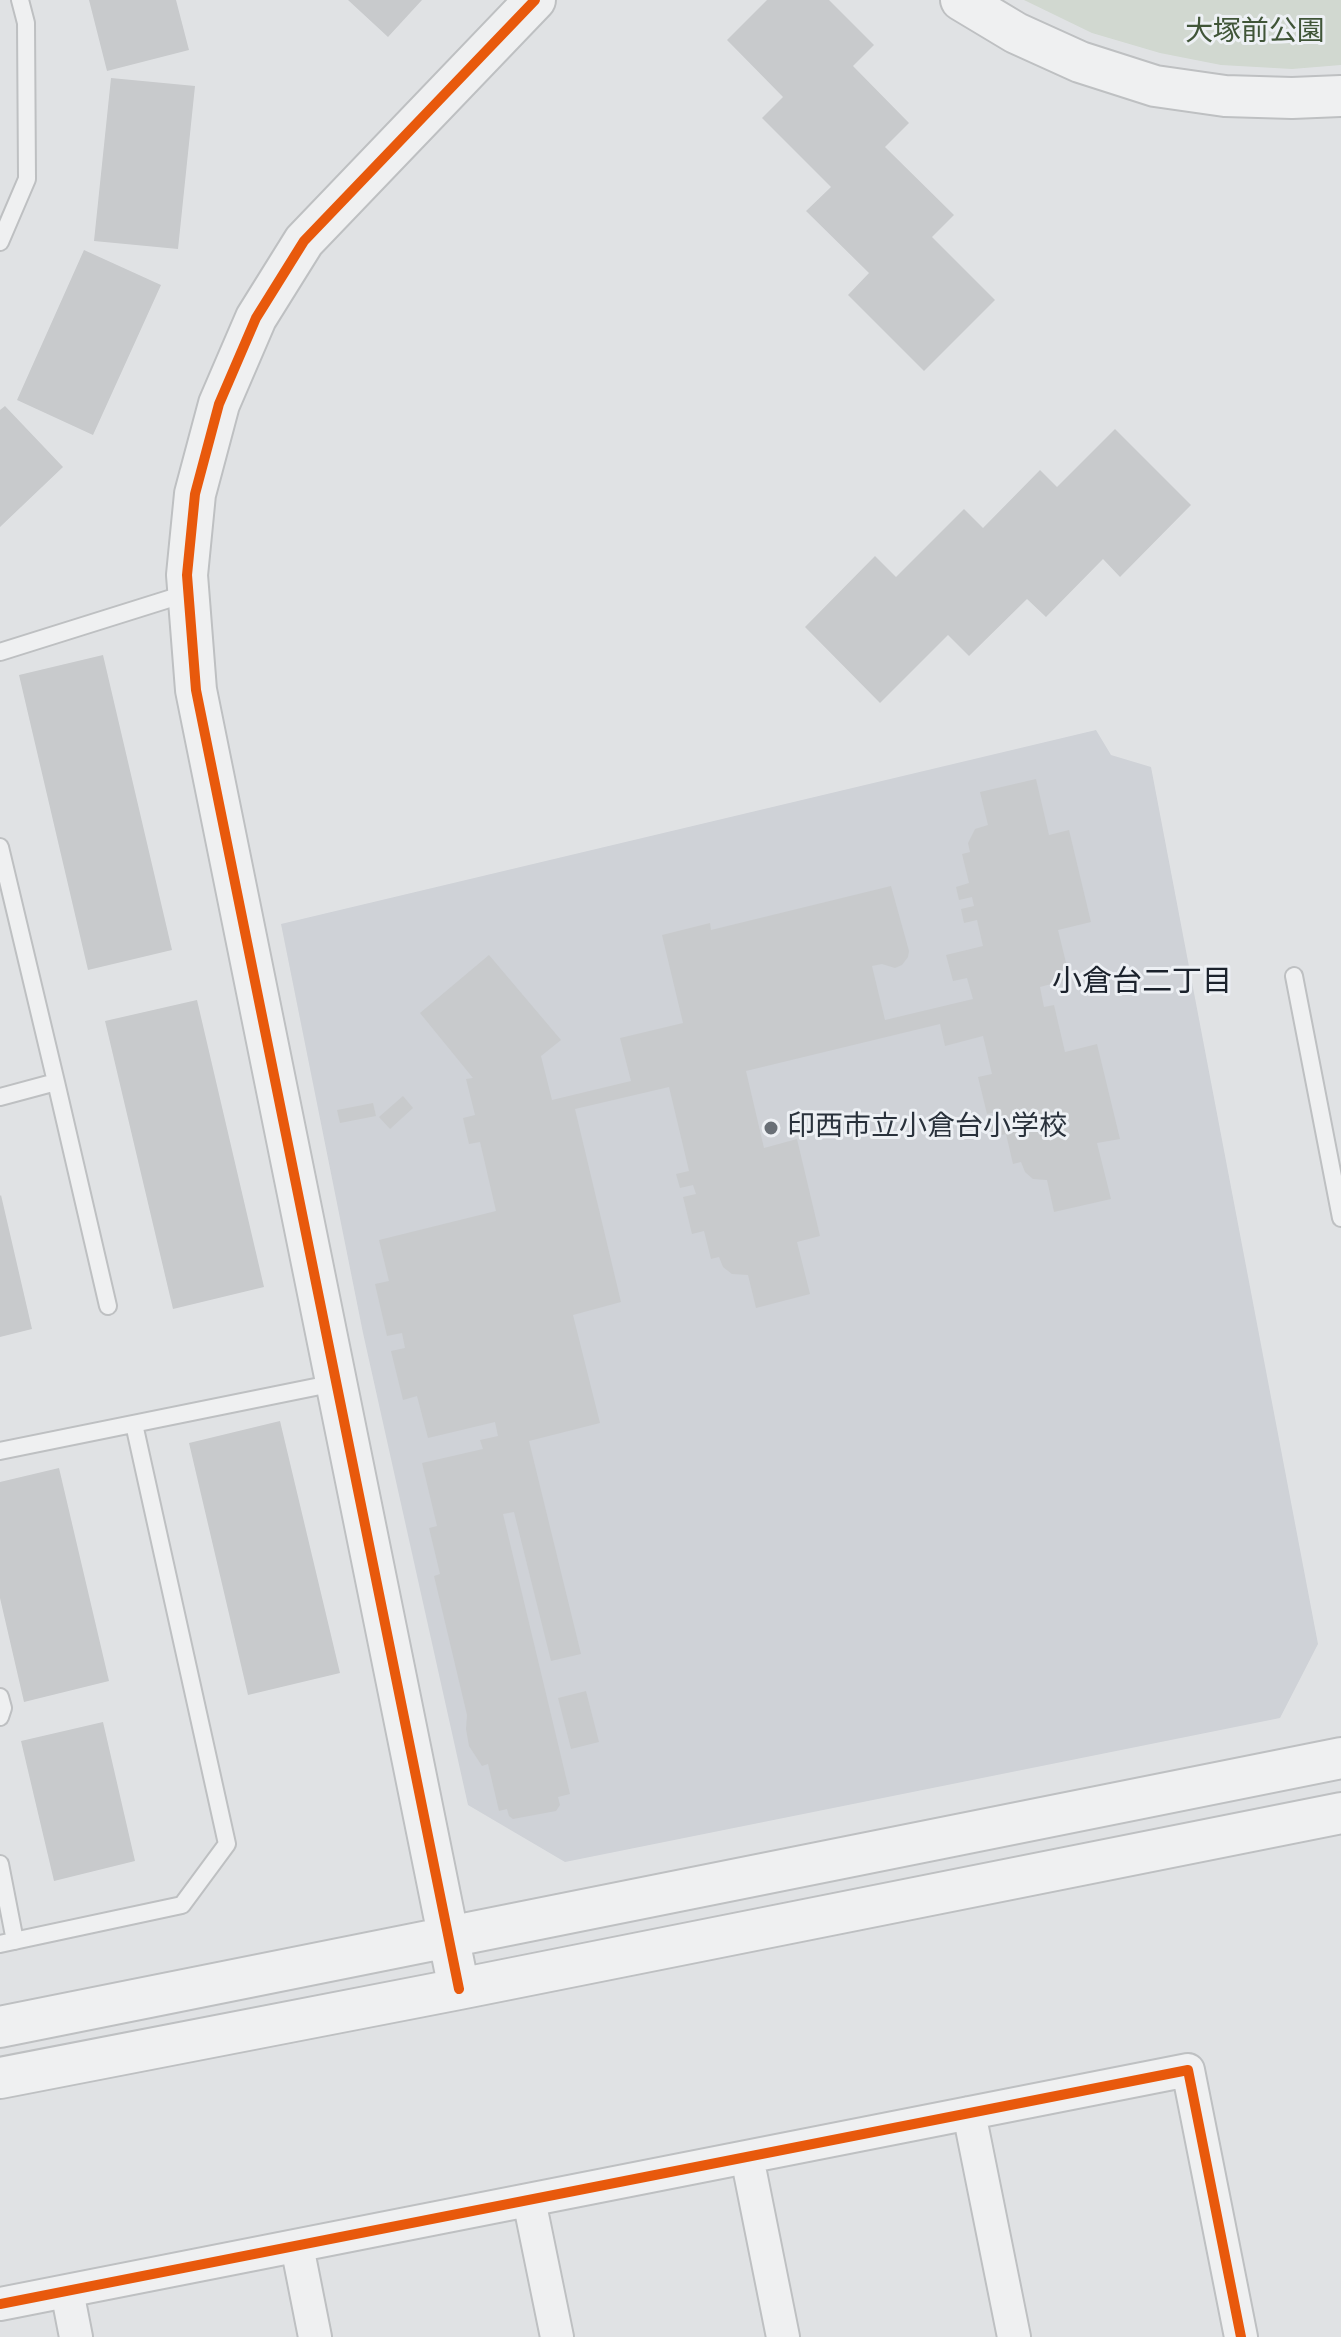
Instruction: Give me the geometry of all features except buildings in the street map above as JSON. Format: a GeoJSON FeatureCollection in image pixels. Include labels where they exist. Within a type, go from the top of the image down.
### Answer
{"type":"FeatureCollection","features":[{"type":"Feature","properties":{"kind":"street"},"geometry":{"type":"LineString","coordinates":[[459,1989],[196,690],[187,575],[195,494],[219,404],[256,318],[304,241],[535,0]]}},
{"type":"Feature","properties":{"kind":"street"},"geometry":{"type":"LineString","coordinates":[[961,0],[1016,33],[1080,62],[1155,86],[1225,96],[1341,96]]}},
{"type":"Feature","properties":{"kind":"street"},"geometry":{"type":"LineString","coordinates":[[0,2027],[1341,1758]]}},
{"type":"Feature","properties":{"kind":"street"},"geometry":{"type":"LineString","coordinates":[[0,2078],[1341,1813]]}},
{"type":"Feature","properties":{"kind":"street"},"geometry":{"type":"LineString","coordinates":[[0,2304],[1188,2070],[1241,2337]]}},
{"type":"Feature","properties":{"kind":"street"},"geometry":{"type":"LineString","coordinates":[[969,2113],[1014,2337]]}},
{"type":"Feature","properties":{"kind":"street"},"geometry":{"type":"LineString","coordinates":[[747,2157],[783,2337]]}},
{"type":"Feature","properties":{"kind":"street"},"geometry":{"type":"LineString","coordinates":[[529,2200],[557,2337]]}},
{"type":"Feature","properties":{"kind":"street"},"geometry":{"type":"LineString","coordinates":[[297,2246],[315,2337]]}},
{"type":"Feature","properties":{"kind":"street"},"geometry":{"type":"LineString","coordinates":[[67,2291],[76,2337]]}},
{"type":"Feature","properties":{"kind":"lane"},"geometry":{"type":"LineString","coordinates":[[0,242],[27,179],[26,23],[20,0]]}},
{"type":"Feature","properties":{"kind":"lane"},"geometry":{"type":"LineString","coordinates":[[0,652],[188,593]]}},
{"type":"Feature","properties":{"kind":"lane"},"geometry":{"type":"LineString","coordinates":[[0,847],[108,1306]]}},
{"type":"Feature","properties":{"kind":"lane"},"geometry":{"type":"LineString","coordinates":[[1294,976],[1341,1218]]}},
{"type":"Feature","properties":{"kind":"lane"},"geometry":{"type":"LineString","coordinates":[[0,1097],[56,1082]]}},
{"type":"Feature","properties":{"kind":"lane"},"geometry":{"type":"LineString","coordinates":[[0,1451],[336,1383]]}},
{"type":"Feature","properties":{"kind":"lane"},"geometry":{"type":"LineString","coordinates":[[0,1864],[8,1942],[182,1905],[227,1844],[134,1424]]}},
{"type":"Feature","properties":{"kind":"lane"},"geometry":{"type":"LineString","coordinates":[[0,1697],[3,1708],[0,1717]]}},
{"type":"Feature","properties":{"kind":"shaded area","name":"印西市立小倉台小学校"},"geometry":{"type":"Polygon","coordinates":[[[1096,730],[1111,755],[1151,767],[1318,1644],[1280,1718],[565,1862],[468,1805],[363,1333],[281,924],[1096,730]]]}},
{"type":"Feature","properties":{"kind":"green space","name":"大塚前公園"},"geometry":{"type":"Polygon","coordinates":[[[1024,0],[1341,0],[1341,65],[1292,69],[1221,65],[1160,53],[1092,33],[1024,0]]]}},
{"type":"Feature","properties":{"kind":"cycle path"},"geometry":{"type":"LineString","coordinates":[[459,1989],[196,690],[187,575],[195,494],[219,404],[256,318],[304,241],[535,0]]}},
{"type":"Feature","properties":{"kind":"cycle path"},"geometry":{"type":"LineString","coordinates":[[0,2304],[1188,2070],[1241,2337]]}},
{"type":"Feature","properties":{"kind":"place","name":"印西市立小倉台小学校"},"geometry":{"type":"Point","coordinates":[771,1128]}},
{"type":"Feature","properties":{"kind":"district","name":"小倉台二丁目"},"geometry":{"type":"Point","coordinates":[1142,983]}}]}
